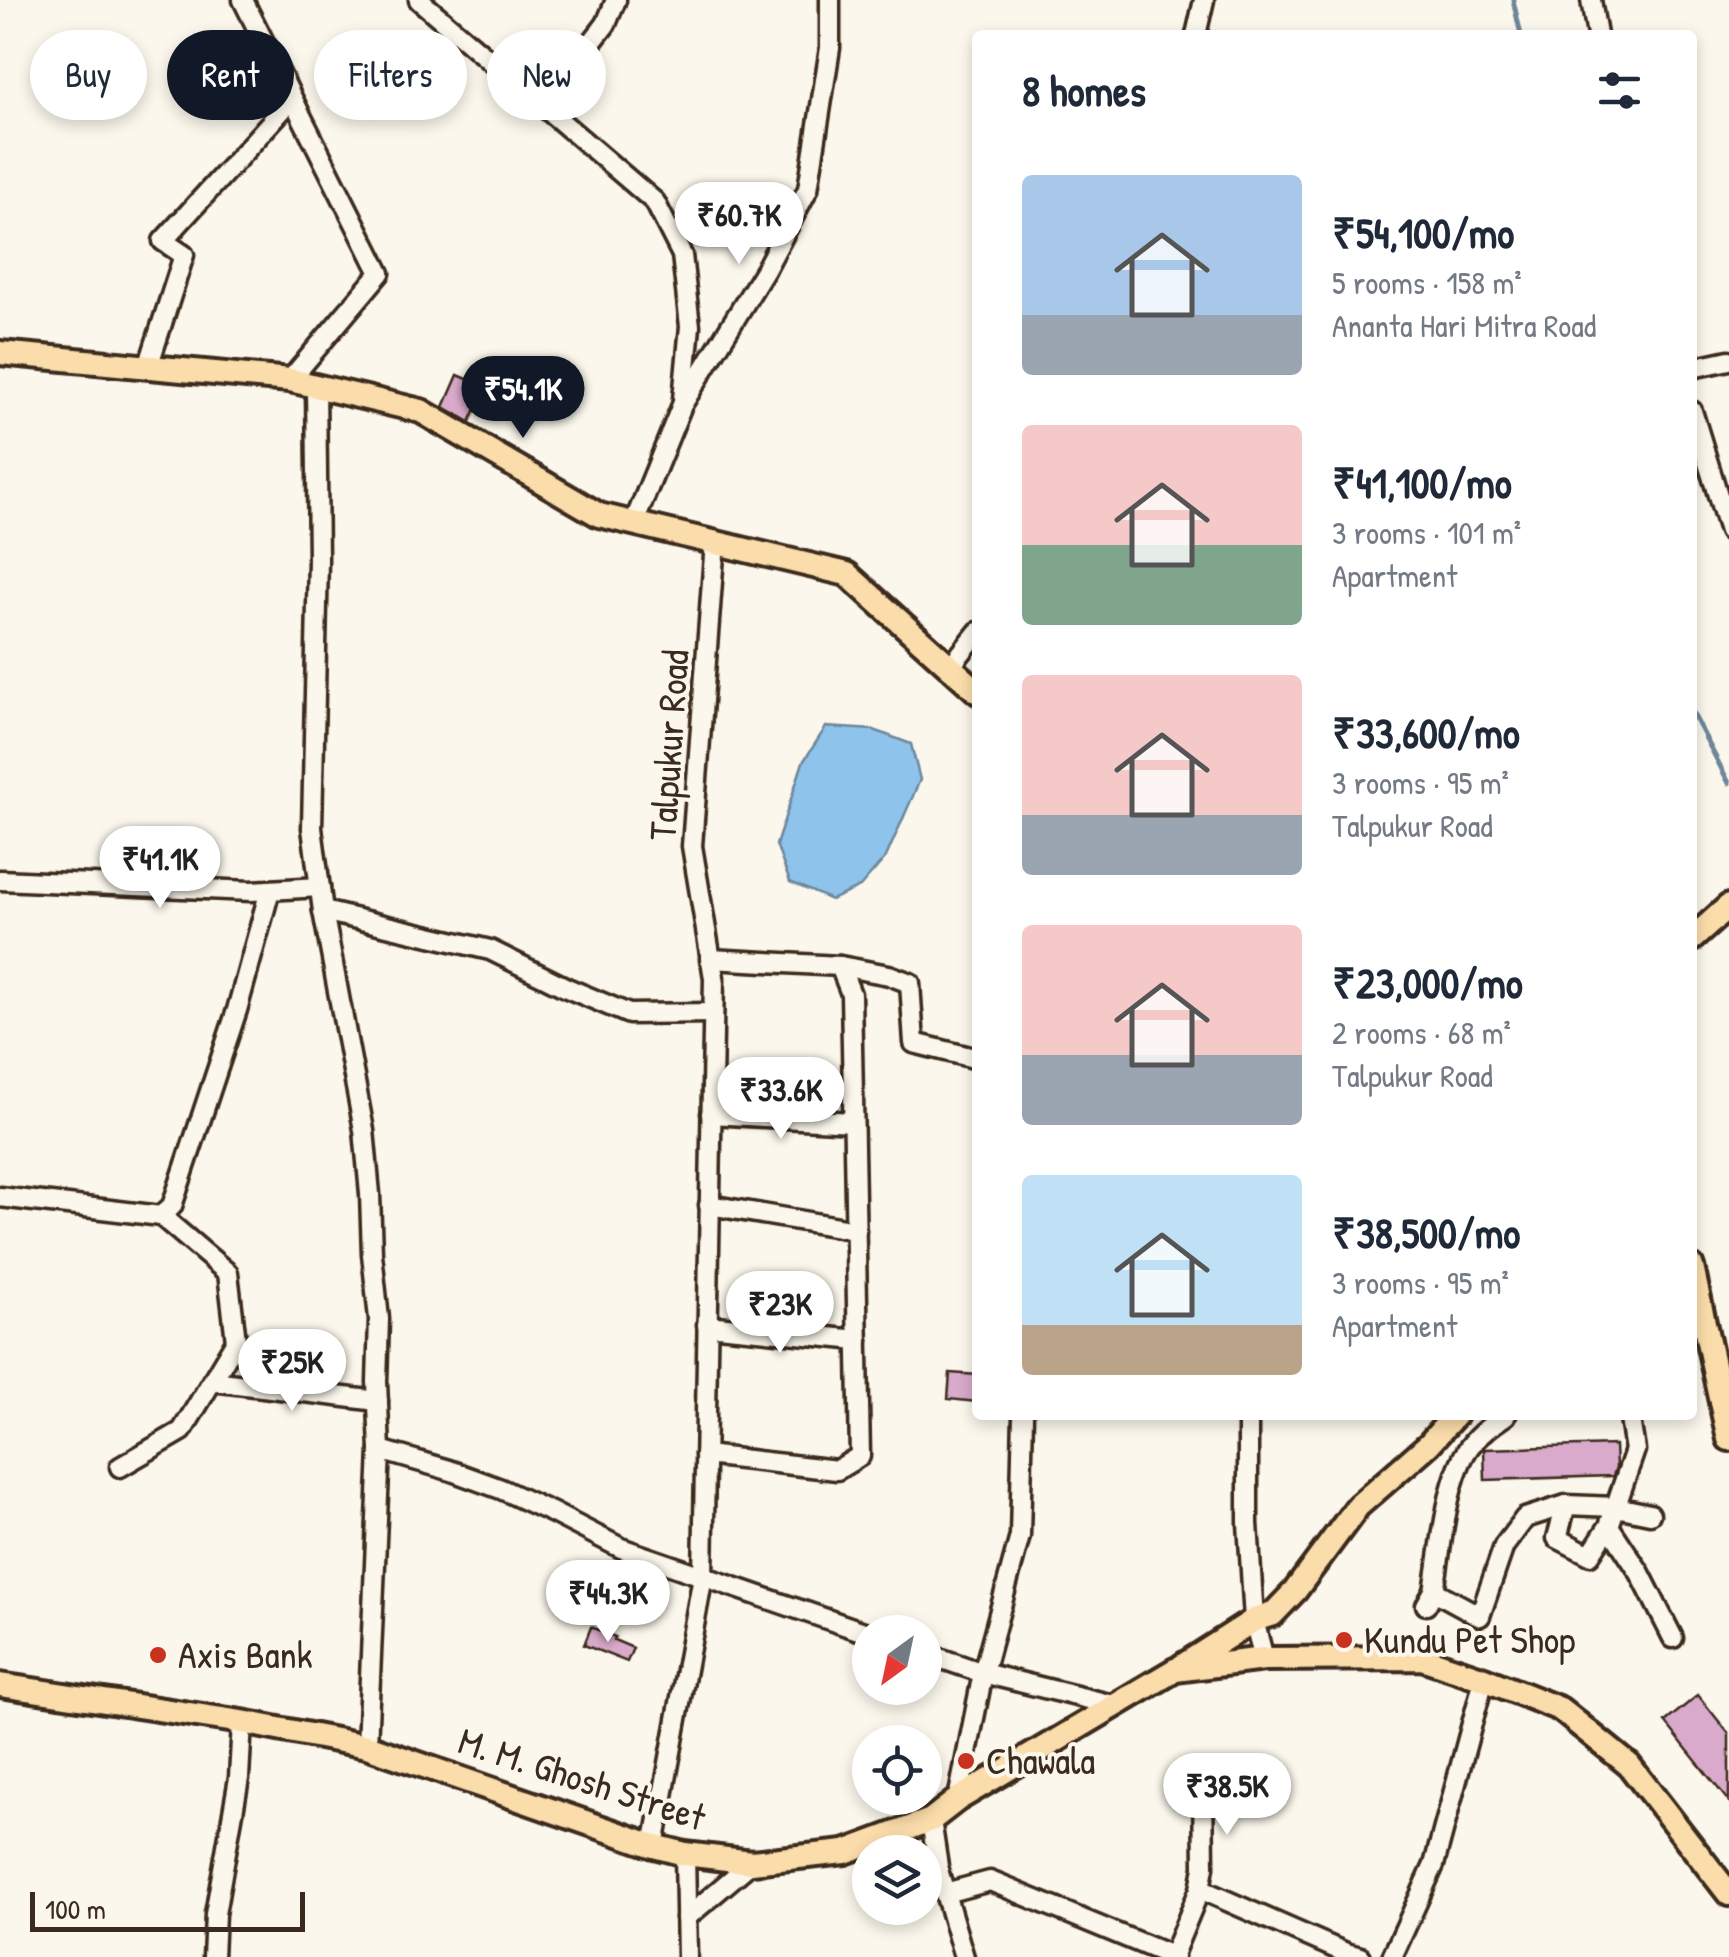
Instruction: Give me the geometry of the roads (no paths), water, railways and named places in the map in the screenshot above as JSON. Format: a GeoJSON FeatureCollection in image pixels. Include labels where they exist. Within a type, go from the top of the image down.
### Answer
{"type":"FeatureCollection","features":[{"type":"Feature","properties":{"kind":"main road"},"geometry":{"type":"LineString","coordinates":[[0,353],[290,380],[421,412],[599,516],[847,574],[972,687]]}},
{"type":"Feature","properties":{"kind":"main road"},"geometry":{"type":"LineString","coordinates":[[1697,935],[1729,906]]}},
{"type":"Feature","properties":{"kind":"main road"},"geometry":{"type":"LineString","coordinates":[[1697,1290],[1729,1438]]}},
{"type":"Feature","properties":{"kind":"main road"},"geometry":{"type":"LineString","coordinates":[[1176,1670],[1254,1620],[1272,1614],[1295,1591],[1358,1506],[1451,1420]]}},
{"type":"Feature","properties":{"kind":"main road","name":"M. M. Ghosh Street"},"geometry":{"type":"LineString","coordinates":[[0,1685],[242,1722],[367,1746],[654,1846],[752,1862],[845,1852],[931,1820],[958,1798],[1176,1670],[1264,1659],[1422,1658],[1560,1709],[1629,1765],[1729,1894]]}},
{"type":"Feature","properties":{"kind":"street"},"geometry":{"type":"LineString","coordinates":[[243,0],[258,30]]}},
{"type":"Feature","properties":{"kind":"street"},"geometry":{"type":"LineString","coordinates":[[419,0],[487,58]]}},
{"type":"Feature","properties":{"kind":"street"},"geometry":{"type":"LineString","coordinates":[[601,30],[616,0]]}},
{"type":"Feature","properties":{"kind":"street"},"geometry":{"type":"LineString","coordinates":[[634,524],[682,404],[765,270],[808,189],[830,48],[830,0]]}},
{"type":"Feature","properties":{"kind":"street"},"geometry":{"type":"LineString","coordinates":[[1197,30],[1204,0]]}},
{"type":"Feature","properties":{"kind":"street"},"geometry":{"type":"LineString","coordinates":[[1591,0],[1595,30]]}},
{"type":"Feature","properties":{"kind":"street"},"geometry":{"type":"LineString","coordinates":[[290,380],[380,272],[294,104]]}},
{"type":"Feature","properties":{"kind":"street"},"geometry":{"type":"LineString","coordinates":[[148,367],[184,255],[163,241],[274,120]]}},
{"type":"Feature","properties":{"kind":"street"},"geometry":{"type":"LineString","coordinates":[[560,120],[655,202],[682,254],[690,326],[682,404]]}},
{"type":"Feature","properties":{"kind":"street"},"geometry":{"type":"LineString","coordinates":[[1697,367],[1729,360]]}},
{"type":"Feature","properties":{"kind":"street"},"geometry":{"type":"LineString","coordinates":[[316,386],[318,560],[312,828],[364,1130],[379,1318],[380,1450],[367,1746]]}},
{"type":"Feature","properties":{"kind":"street"},"geometry":{"type":"LineString","coordinates":[[1697,426],[1729,532]]}},
{"type":"Feature","properties":{"kind":"street","name":"Talpukur Road"},"geometry":{"type":"LineString","coordinates":[[654,1846],[703,1576],[714,978],[692,846],[716,542]]}},
{"type":"Feature","properties":{"kind":"street"},"geometry":{"type":"LineString","coordinates":[[950,667],[972,640]]}},
{"type":"Feature","properties":{"kind":"street"},"geometry":{"type":"LineString","coordinates":[[0,880],[251,891],[320,887]]}},
{"type":"Feature","properties":{"kind":"street"},"geometry":{"type":"LineString","coordinates":[[161,1216],[172,1206],[237,1010],[270,890]]}},
{"type":"Feature","properties":{"kind":"street"},"geometry":{"type":"LineString","coordinates":[[324,911],[490,950],[629,1014],[713,1013]]}},
{"type":"Feature","properties":{"kind":"street"},"geometry":{"type":"LineString","coordinates":[[710,960],[840,966],[889,975],[910,983],[914,1042],[972,1057]]}},
{"type":"Feature","properties":{"kind":"street"},"geometry":{"type":"LineString","coordinates":[[705,1456],[838,1470],[860,1456],[851,994],[840,966]]}},
{"type":"Feature","properties":{"kind":"street"},"geometry":{"type":"LineString","coordinates":[[711,1114],[853,1122]]}},
{"type":"Feature","properties":{"kind":"street"},"geometry":{"type":"LineString","coordinates":[[0,1197],[161,1216],[228,1273],[236,1341],[182,1430],[120,1468]]}},
{"type":"Feature","properties":{"kind":"street"},"geometry":{"type":"LineString","coordinates":[[709,1205],[856,1230]]}},
{"type":"Feature","properties":{"kind":"street"},"geometry":{"type":"LineString","coordinates":[[707,1325],[858,1340]]}},
{"type":"Feature","properties":{"kind":"street"},"geometry":{"type":"LineString","coordinates":[[212,1380],[378,1401]]}},
{"type":"Feature","properties":{"kind":"street"},"geometry":{"type":"LineString","coordinates":[[958,1798],[983,1673],[1020,1536],[1023,1420]]}},
{"type":"Feature","properties":{"kind":"street"},"geometry":{"type":"LineString","coordinates":[[1248,1420],[1248,1523],[1254,1620],[1264,1659]]}},
{"type":"Feature","properties":{"kind":"street"},"geometry":{"type":"LineString","coordinates":[[1475,1420],[1486,1430]]}},
{"type":"Feature","properties":{"kind":"street"},"geometry":{"type":"LineString","coordinates":[[1499,1420],[1469,1448],[1456,1474],[1430,1598],[1480,1616],[1504,1546],[1525,1518],[1566,1505],[1650,1514]]}},
{"type":"Feature","properties":{"kind":"street"},"geometry":{"type":"LineString","coordinates":[[1566,1505],[1557,1538],[1590,1555],[1609,1526],[1635,1450],[1630,1420]]}},
{"type":"Feature","properties":{"kind":"street"},"geometry":{"type":"LineString","coordinates":[[380,1450],[501,1489],[621,1548],[852,1628]]}},
{"type":"Feature","properties":{"kind":"street"},"geometry":{"type":"LineString","coordinates":[[1609,1526],[1640,1573],[1673,1638]]}},
{"type":"Feature","properties":{"kind":"street"},"geometry":{"type":"LineString","coordinates":[[942,1659],[1117,1706]]}},
{"type":"Feature","properties":{"kind":"street"},"geometry":{"type":"LineString","coordinates":[[1392,1957],[1434,1865],[1484,1679]]}},
{"type":"Feature","properties":{"kind":"street"},"geometry":{"type":"LineString","coordinates":[[213,1957],[215,1914],[240,1778],[242,1722]]}},
{"type":"Feature","properties":{"kind":"street"},"geometry":{"type":"LineString","coordinates":[[945,1893],[990,1881],[1173,1957],[1200,1889],[1204,1866],[1202,1784]]}},
{"type":"Feature","properties":{"kind":"street"},"geometry":{"type":"LineString","coordinates":[[931,1820],[939,1873],[964,1957]]}},
{"type":"Feature","properties":{"kind":"street"},"geometry":{"type":"LineString","coordinates":[[686,1854],[686,1957]]}},
{"type":"Feature","properties":{"kind":"street"},"geometry":{"type":"LineString","coordinates":[[686,1918],[752,1862]]}},
{"type":"Feature","properties":{"kind":"street"},"geometry":{"type":"LineString","coordinates":[[1200,1889],[1346,1954],[1361,1957]]}},
{"type":"Feature","properties":{"kind":"water"},"geometry":{"type":"Polygon","coordinates":[[[826,727],[874,730],[911,744],[920,780],[886,857],[860,887],[831,900],[790,882],[776,845],[803,762],[826,727]]]}},
{"type":"Feature","properties":{"kind":"waterway"},"geometry":{"type":"LineString","coordinates":[[1513,0],[1520,30]]}},
{"type":"Feature","properties":{"kind":"waterway"},"geometry":{"type":"LineString","coordinates":[[1697,722],[1729,783]]}},
{"type":"Feature","properties":{"kind":"place","name":"Kundu Pet Shop"},"geometry":{"type":"Point","coordinates":[1344,1640]}},
{"type":"Feature","properties":{"kind":"place","name":"Axis Bank"},"geometry":{"type":"Point","coordinates":[158,1655]}},
{"type":"Feature","properties":{"kind":"place","name":"Chawala"},"geometry":{"type":"Point","coordinates":[966,1761]}}]}
